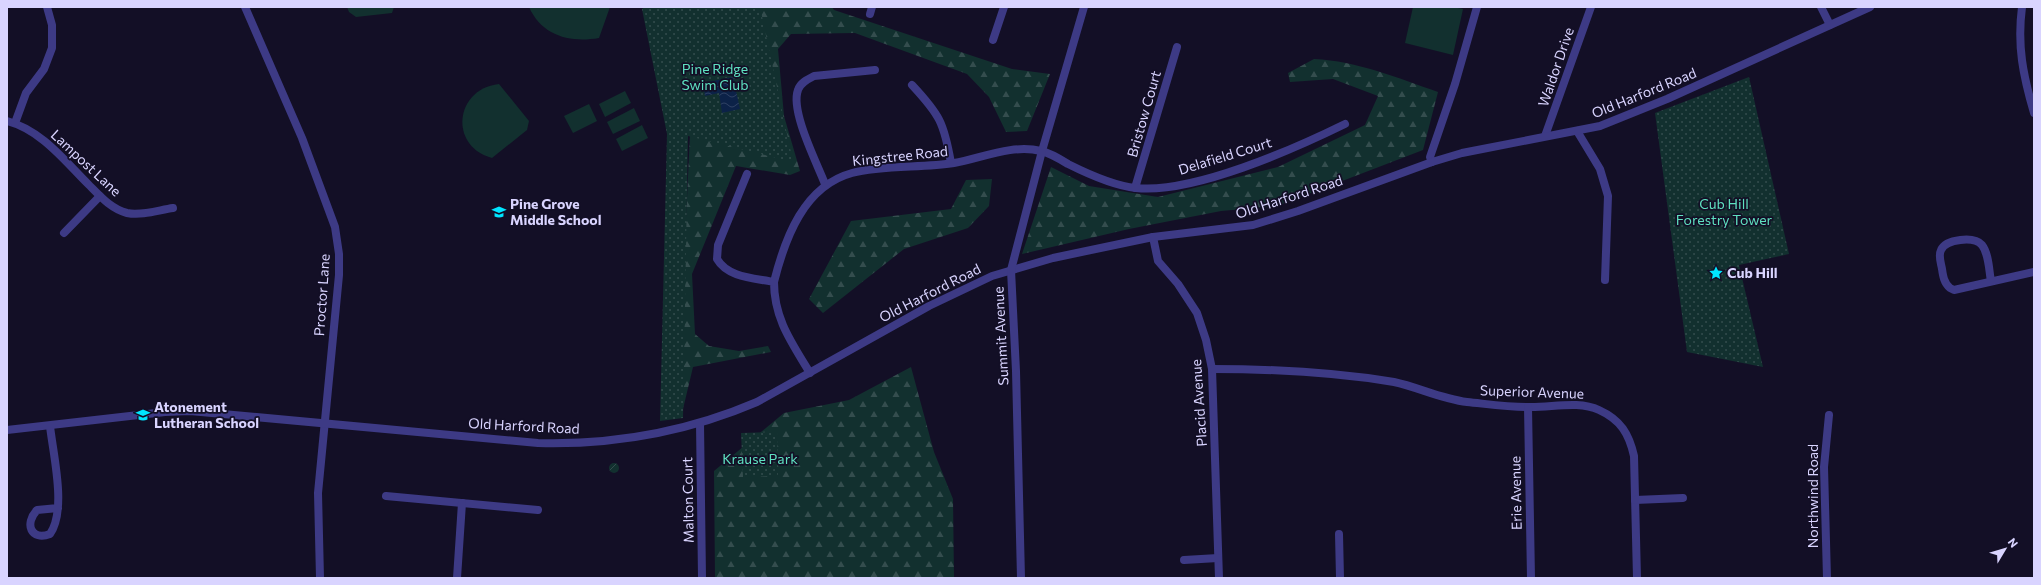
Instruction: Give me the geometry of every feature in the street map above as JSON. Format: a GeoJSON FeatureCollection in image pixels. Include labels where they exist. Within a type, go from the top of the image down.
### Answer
{"type":"FeatureCollection","features":[{"type":"Feature","properties":{"kind":"street"},"geometry":{"type":"LineString","coordinates":[[11,122],[30,86],[44,69],[52,48],[52,25],[47,7]]}},
{"type":"Feature","properties":{"kind":"street","name":"Proctor Lane"},"geometry":{"type":"LineString","coordinates":[[245,7],[302,138],[335,227],[338,239],[339,275],[318,493],[320,578]]}},
{"type":"Feature","properties":{"kind":"street"},"geometry":{"type":"LineString","coordinates":[[993,40],[1004,7]]}},
{"type":"Feature","properties":{"kind":"street","name":"Summit Avenue"},"geometry":{"type":"LineString","coordinates":[[1021,578],[1016,379],[1011,270],[1042,151],[1083,7]]}},
{"type":"Feature","properties":{"kind":"street"},"geometry":{"type":"LineString","coordinates":[[1432,162],[1430,157],[1455,84],[1477,7]]}},
{"type":"Feature","properties":{"kind":"street","name":"Waldor Drive"},"geometry":{"type":"LineString","coordinates":[[1545,136],[1591,7]]}},
{"type":"Feature","properties":{"kind":"street"},"geometry":{"type":"LineString","coordinates":[[1821,7],[1830,25]]}},
{"type":"Feature","properties":{"kind":"street","name":"Old Harford Road"},"geometry":{"type":"LineString","coordinates":[[7,430],[50,426],[138,414],[183,411],[515,441],[562,443],[639,437],[700,423],[757,402],[976,282],[1053,258],[1154,238],[1253,225],[1298,211],[1432,162],[1473,150],[1545,136],[1576,132],[1614,121],[1651,106],[1870,7]]}},
{"type":"Feature","properties":{"kind":"street"},"geometry":{"type":"LineString","coordinates":[[2022,7],[2020,32],[2021,61],[2034,113]]}},
{"type":"Feature","properties":{"kind":"street","name":"Bristow Court"},"geometry":{"type":"LineString","coordinates":[[1135,188],[1177,47]]}},
{"type":"Feature","properties":{"kind":"street"},"geometry":{"type":"LineString","coordinates":[[825,184],[802,128],[795,98],[798,88],[805,81],[814,76],[875,70]]}},
{"type":"Feature","properties":{"kind":"street"},"geometry":{"type":"LineString","coordinates":[[912,85],[931,106],[940,119],[946,133],[952,163]]}},
{"type":"Feature","properties":{"kind":"street","name":"Lampost Lane"},"geometry":{"type":"LineString","coordinates":[[11,122],[44,140],[110,205],[128,213],[142,213],[173,208]]}},
{"type":"Feature","properties":{"kind":"street","name":"Delafield Court"},"geometry":{"type":"LineString","coordinates":[[1042,151],[1080,169],[1135,188],[1180,185],[1234,170],[1315,139],[1345,124]]}},
{"type":"Feature","properties":{"kind":"street"},"geometry":{"type":"LineString","coordinates":[[1576,132],[1600,169],[1608,196],[1605,280]]}},
{"type":"Feature","properties":{"kind":"street","name":"Kingstree Road"},"geometry":{"type":"LineString","coordinates":[[810,373],[779,317],[774,294],[774,282],[781,253],[793,227],[804,208],[825,184],[854,172],[952,163],[1010,150],[1042,151]]}},
{"type":"Feature","properties":{"kind":"street"},"geometry":{"type":"LineString","coordinates":[[747,174],[718,245],[717,259],[725,269],[732,273],[774,282]]}},
{"type":"Feature","properties":{"kind":"street"},"geometry":{"type":"LineString","coordinates":[[64,233],[100,196]]}},
{"type":"Feature","properties":{"kind":"street","name":"Placid Avenue"},"geometry":{"type":"LineString","coordinates":[[1154,238],[1158,261],[1178,284],[1196,313],[1206,340],[1212,369],[1219,578]]}},
{"type":"Feature","properties":{"kind":"street"},"geometry":{"type":"LineString","coordinates":[[1991,281],[1985,250],[1978,242],[1968,240],[1947,244],[1942,248],[1940,258],[1944,280],[1950,288],[1954,290],[2034,272]]}},
{"type":"Feature","properties":{"kind":"street","name":"Superior Avenue"},"geometry":{"type":"LineString","coordinates":[[1212,369],[1325,372],[1396,383],[1433,395],[1465,402],[1528,407],[1583,405],[1598,409],[1610,416],[1626,431],[1630,439],[1634,456],[1636,578]]}},
{"type":"Feature","properties":{"kind":"street","name":"Erie Avenue"},"geometry":{"type":"LineString","coordinates":[[1528,407],[1531,578]]}},
{"type":"Feature","properties":{"kind":"street","name":"Northwind Road"},"geometry":{"type":"LineString","coordinates":[[1827,578],[1824,467],[1829,415]]}},
{"type":"Feature","properties":{"kind":"street","name":"Malton Court"},"geometry":{"type":"LineString","coordinates":[[700,423],[702,578]]}},
{"type":"Feature","properties":{"kind":"street"},"geometry":{"type":"LineString","coordinates":[[50,426],[58,493],[58,508]]}},
{"type":"Feature","properties":{"kind":"street"},"geometry":{"type":"LineString","coordinates":[[386,496],[538,510]]}},
{"type":"Feature","properties":{"kind":"street"},"geometry":{"type":"LineString","coordinates":[[1635,500],[1683,498]]}},
{"type":"Feature","properties":{"kind":"street"},"geometry":{"type":"LineString","coordinates":[[457,578],[462,503]]}},
{"type":"Feature","properties":{"kind":"street"},"geometry":{"type":"LineString","coordinates":[[1339,534],[1340,578]]}},
{"type":"Feature","properties":{"kind":"street"},"geometry":{"type":"LineString","coordinates":[[1184,560],[1218,558]]}},
{"type":"Feature","properties":{"kind":"green space"},"geometry":{"type":"Polygon","coordinates":[[[347,7],[394,7],[392,13],[356,17],[349,12],[347,7]]]}},
{"type":"Feature","properties":{"kind":"green space"},"geometry":{"type":"Polygon","coordinates":[[[529,7],[610,7],[599,38],[578,39],[568,38],[549,31],[541,25],[529,7]]]}},
{"type":"Feature","properties":{"kind":"green space","name":"Pine Ridge Swim Club"},"geometry":{"type":"Polygon","coordinates":[[[645,7],[760,7],[793,162],[688,136],[683,418],[660,421],[667,134],[642,9],[645,7]]]}},
{"type":"Feature","properties":{"kind":"green space"},"geometry":{"type":"Polygon","coordinates":[[[752,7],[832,7],[834,10],[1012,69],[1050,74],[1027,131],[1006,132],[989,97],[967,74],[855,33],[791,34],[778,49],[784,116],[800,171],[790,175],[736,166],[692,274],[695,334],[709,346],[739,351],[768,346],[771,352],[693,367],[683,409],[683,283],[690,134],[752,7]]]}},
{"type":"Feature","properties":{"kind":"green space"},"geometry":{"type":"Polygon","coordinates":[[[1413,7],[1453,7],[1463,9],[1453,55],[1405,43],[1413,7]]]}},
{"type":"Feature","properties":{"kind":"green space"},"geometry":{"type":"Polygon","coordinates":[[[1314,59],[1330,60],[1362,67],[1438,92],[1423,150],[1277,206],[1221,211],[1129,229],[1022,254],[1051,167],[1089,186],[1158,197],[1278,167],[1365,125],[1378,96],[1333,79],[1290,82],[1288,73],[1314,59]]]}},
{"type":"Feature","properties":{"kind":"green space","name":"Cub Hill Forestry Tower"},"geometry":{"type":"Polygon","coordinates":[[[1749,77],[1789,254],[1739,265],[1763,367],[1687,352],[1655,113],[1749,77]]]}},
{"type":"Feature","properties":{"kind":"green space"},"geometry":{"type":"Polygon","coordinates":[[[499,84],[529,121],[527,130],[492,158],[478,152],[469,142],[463,131],[462,119],[466,107],[473,96],[484,88],[499,84]]]}},
{"type":"Feature","properties":{"kind":"green space"},"geometry":{"type":"Polygon","coordinates":[[[625,91],[631,103],[605,117],[599,104],[625,91]]]}},
{"type":"Feature","properties":{"kind":"green space"},"geometry":{"type":"Polygon","coordinates":[[[589,104],[597,121],[573,133],[564,116],[589,104]]]}},
{"type":"Feature","properties":{"kind":"green space"},"geometry":{"type":"Polygon","coordinates":[[[634,108],[640,121],[613,134],[607,122],[634,108]]]}},
{"type":"Feature","properties":{"kind":"green space"},"geometry":{"type":"Polygon","coordinates":[[[642,125],[648,138],[622,151],[616,139],[642,125]]]}},
{"type":"Feature","properties":{"kind":"green space"},"geometry":{"type":"Polygon","coordinates":[[[992,179],[989,206],[968,228],[904,249],[823,313],[809,299],[851,221],[951,209],[966,180],[992,179]]]}},
{"type":"Feature","properties":{"kind":"green space"},"geometry":{"type":"Polygon","coordinates":[[[911,367],[934,452],[953,499],[954,578],[715,578],[714,471],[784,413],[849,400],[911,367]]]}},
{"type":"Feature","properties":{"kind":"green space","name":"Krause Park"},"geometry":{"type":"Polygon","coordinates":[[[777,432],[778,476],[743,477],[741,433],[777,432]]]}},
{"type":"Feature","properties":{"kind":"green space"},"geometry":{"type":"Polygon","coordinates":[[[612,463],[616,463],[619,468],[616,473],[612,473],[609,470],[609,466],[612,463]]]}},
{"type":"Feature","properties":{"kind":"water"},"geometry":{"type":"Polygon","coordinates":[[[733,77],[740,109],[722,113],[719,93],[705,96],[703,83],[733,77]]]}},
{"type":"Feature","properties":{"kind":"place","name":"Pine Grove Middle School"},"geometry":{"type":"Point","coordinates":[499,212]}},
{"type":"Feature","properties":{"kind":"place","name":"Cub Hill"},"geometry":{"type":"Point","coordinates":[1716,273]}},
{"type":"Feature","properties":{"kind":"place","name":"Atonement Lutheran School"},"geometry":{"type":"Point","coordinates":[143,415]}}]}
